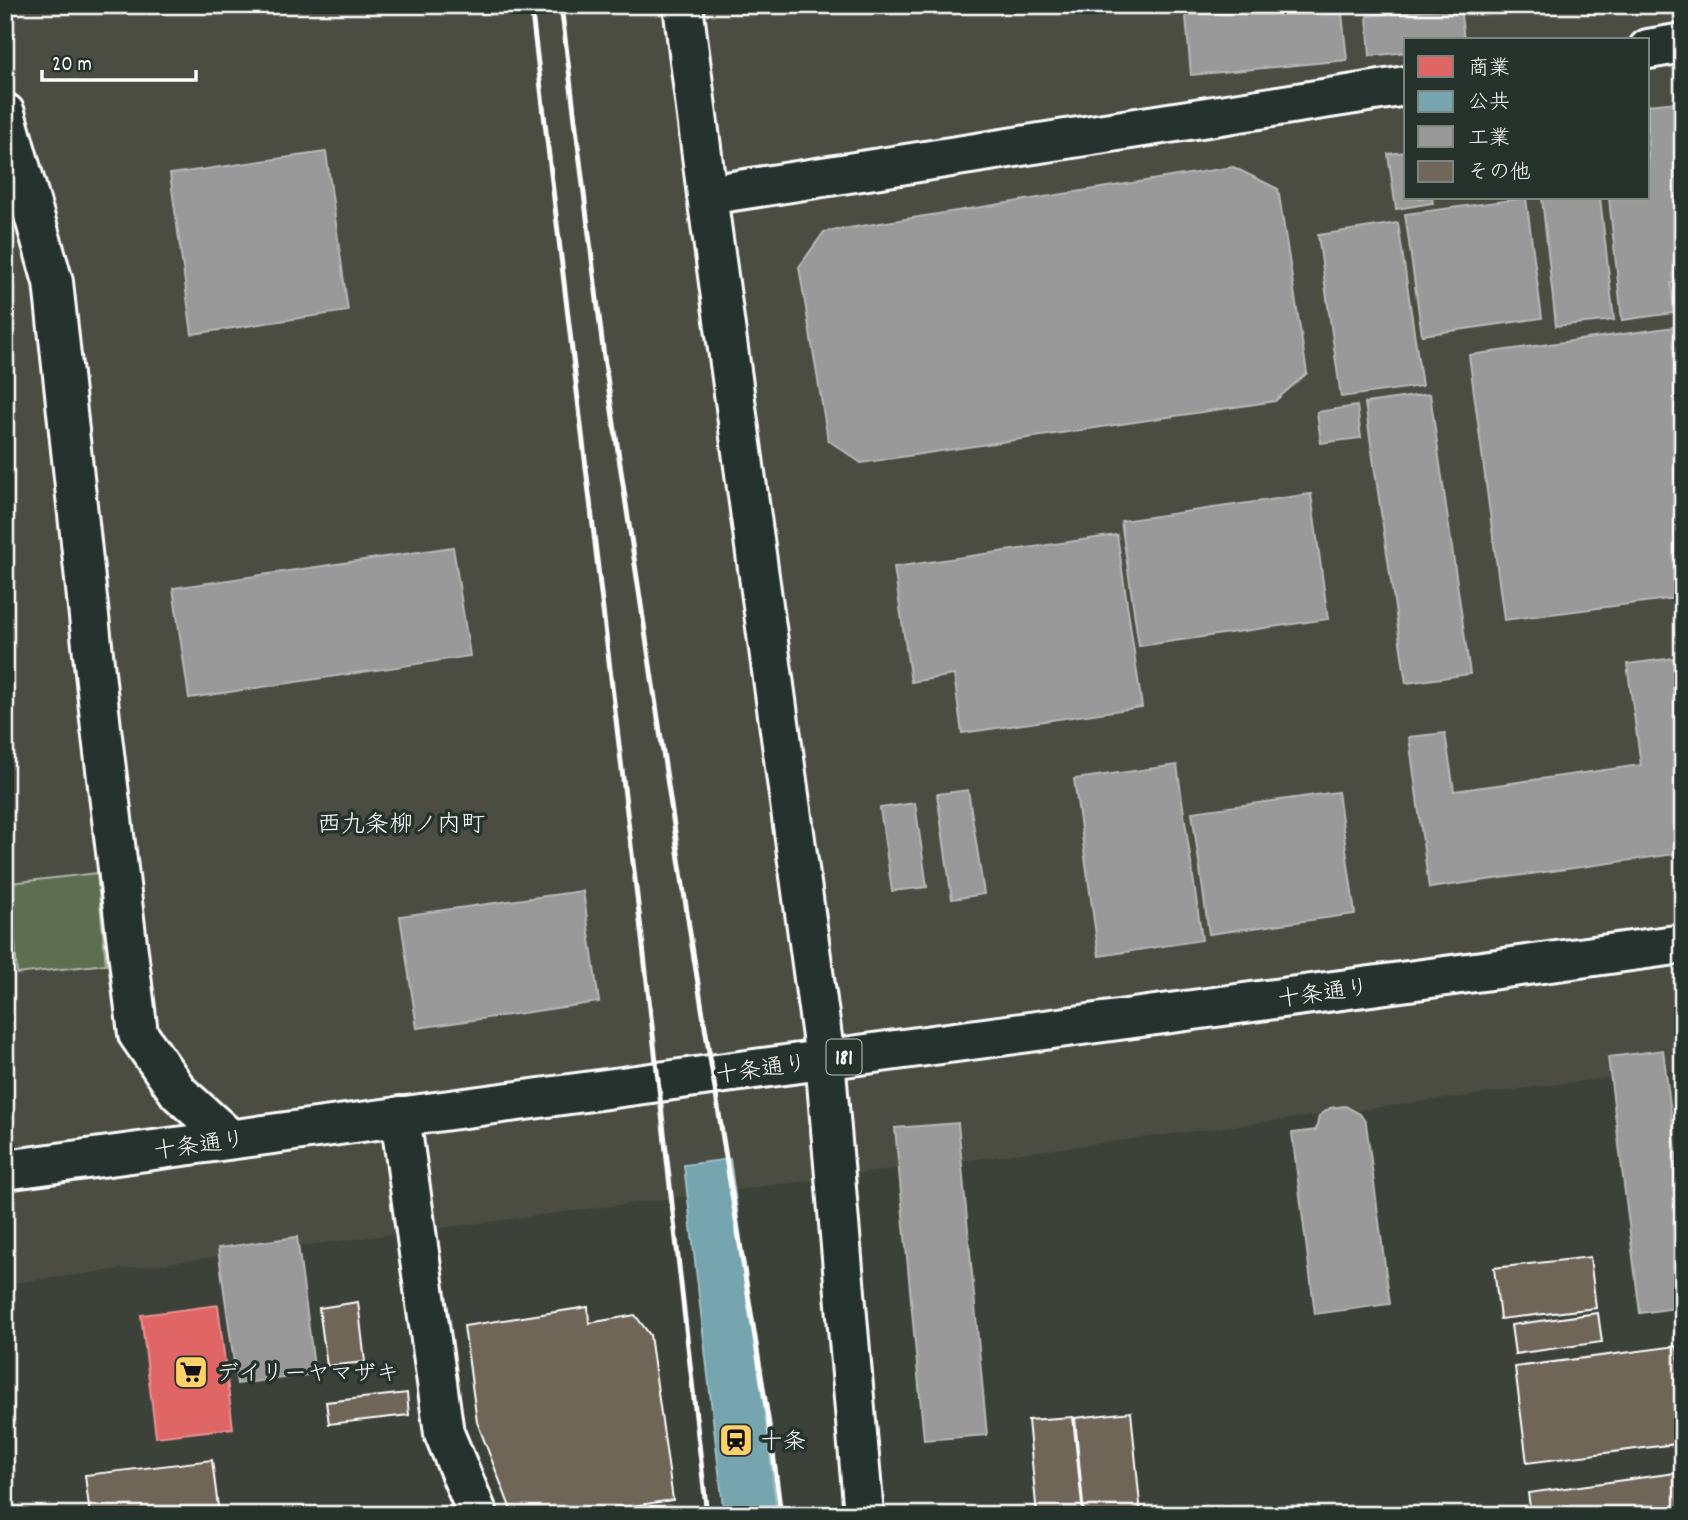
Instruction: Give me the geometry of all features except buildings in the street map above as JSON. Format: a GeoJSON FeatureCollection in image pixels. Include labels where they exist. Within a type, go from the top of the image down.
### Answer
{"type":"FeatureCollection","features":[{"type":"Feature","properties":{"kind":"street"},"geometry":{"type":"LineString","coordinates":[[683,5],[706,195],[825,1059],[864,1515]]}},
{"type":"Feature","properties":{"kind":"street"},"geometry":{"type":"LineString","coordinates":[[1650,49],[1683,43]]}},
{"type":"Feature","properties":{"kind":"street"},"geometry":{"type":"LineString","coordinates":[[706,195],[1404,86]]}},
{"type":"Feature","properties":{"kind":"street"},"geometry":{"type":"LineString","coordinates":[[5,113],[52,282],[138,1034],[179,1093],[230,1139]]}},
{"type":"Feature","properties":{"kind":"street","name":"十条通り"},"geometry":{"type":"LineString","coordinates":[[5,1170],[1683,944]]}},
{"type":"Feature","properties":{"kind":"street"},"geometry":{"type":"LineString","coordinates":[[400,1116],[444,1433],[478,1515]]}},
{"type":"Feature","properties":{"kind":"shaded area"},"geometry":{"type":"Polygon","coordinates":[[[5,5],[1683,5],[1683,1068],[5,1284],[5,5]]]}},
{"type":"Feature","properties":{"kind":"green space"},"geometry":{"type":"Polygon","coordinates":[[[97,873],[106,964],[17,974],[11,883],[97,873]]]}},
{"type":"Feature","properties":{"kind":"railway"},"geometry":{"type":"LineString","coordinates":[[531,5],[644,955],[707,1515]]}},
{"type":"Feature","properties":{"kind":"railway"},"geometry":{"type":"LineString","coordinates":[[561,5],[604,357],[781,1515]]}},
{"type":"Feature","properties":{"kind":"place","name":"デイリーヤマザキ"},"geometry":{"type":"Point","coordinates":[191,1372]}},
{"type":"Feature","properties":{"kind":"place","name":"十条"},"geometry":{"type":"Point","coordinates":[736,1440]}},
{"type":"Feature","properties":{"kind":"district","name":"西九条柳ノ内町"},"geometry":{"type":"Point","coordinates":[401,823]}}]}
